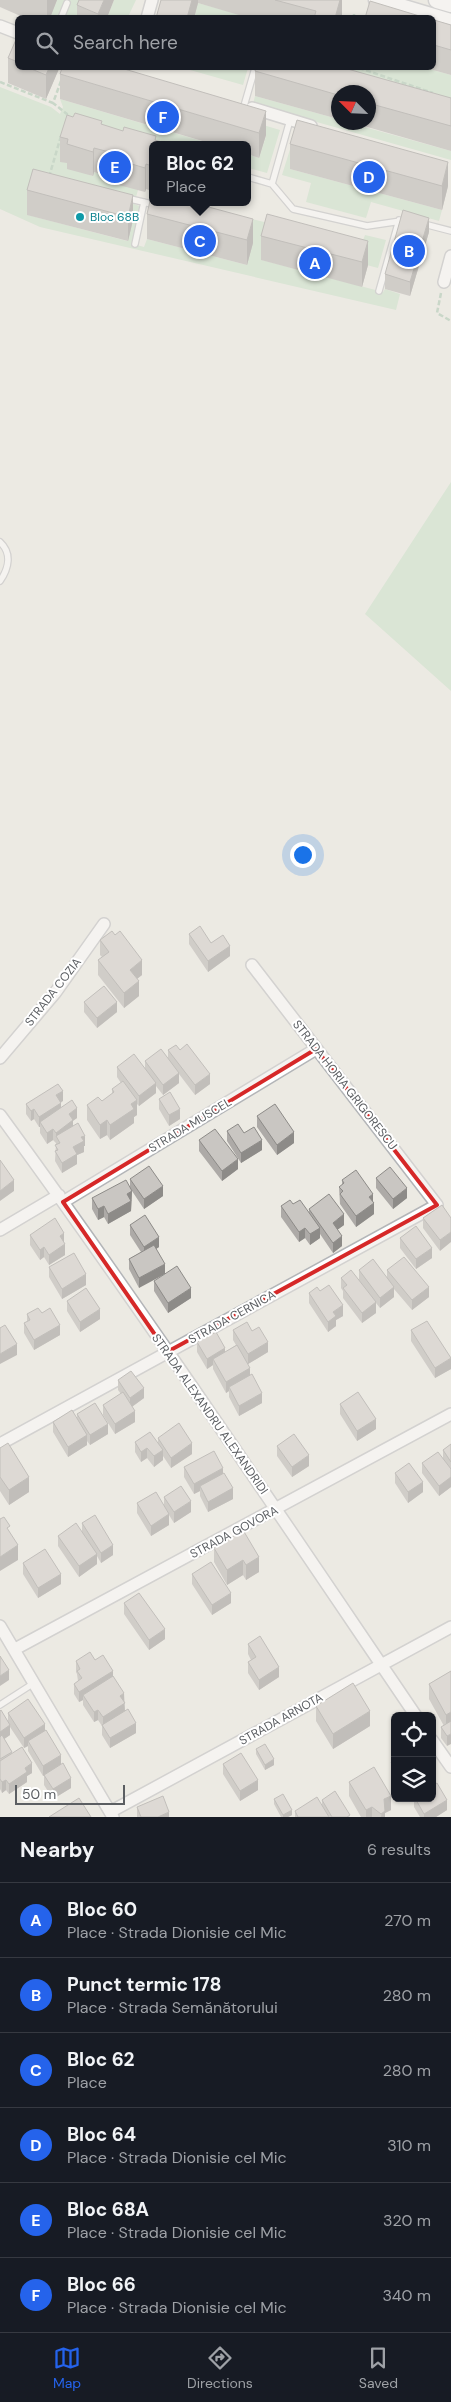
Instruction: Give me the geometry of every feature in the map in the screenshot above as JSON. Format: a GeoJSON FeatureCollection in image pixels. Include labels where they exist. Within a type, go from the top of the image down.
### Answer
{"type":"FeatureCollection","features":[{"type":"Feature","properties":{"kind":"main road"},"geometry":{"type":"LineString","coordinates":[[377,0],[427,15]]}},
{"type":"Feature","properties":{"kind":"main road"},"geometry":{"type":"LineString","coordinates":[[437,0],[451,4]]}},
{"type":"Feature","properties":{"kind":"main road"},"geometry":{"type":"LineString","coordinates":[[436,18],[451,22]]}},
{"type":"Feature","properties":{"kind":"street"},"geometry":{"type":"LineString","coordinates":[[148,15],[152,0]]}},
{"type":"Feature","properties":{"kind":"street"},"geometry":{"type":"LineString","coordinates":[[0,26],[15,32]]}},
{"type":"Feature","properties":{"kind":"street"},"geometry":{"type":"LineString","coordinates":[[240,104],[318,128]]}},
{"type":"Feature","properties":{"kind":"street"},"geometry":{"type":"LineString","coordinates":[[444,282],[451,256]]}},
{"type":"Feature","properties":{"kind":"street","name":"STRADA COZIA"},"geometry":{"type":"LineString","coordinates":[[0,1058],[55,993],[104,924]]}},
{"type":"Feature","properties":{"kind":"street","name":"STRADA HORIA GRIGORESCU"},"geometry":{"type":"LineString","coordinates":[[252,965],[437,1205]]}},
{"type":"Feature","properties":{"kind":"street","name":"STRADA MUSCEL"},"geometry":{"type":"LineString","coordinates":[[0,1230],[61,1198],[316,1049]]}},
{"type":"Feature","properties":{"kind":"street","name":"STRADA ALEXANDRU ALEXANDRIDI"},"geometry":{"type":"LineString","coordinates":[[0,1115],[61,1198],[278,1509],[413,1712]]}},
{"type":"Feature","properties":{"kind":"street","name":"STRADA CERNICA"},"geometry":{"type":"LineString","coordinates":[[0,1444],[437,1205]]}},
{"type":"Feature","properties":{"kind":"street","name":"STRADA GOVORA"},"geometry":{"type":"LineString","coordinates":[[15,1649],[278,1509],[451,1414]]}},
{"type":"Feature","properties":{"kind":"street"},"geometry":{"type":"LineString","coordinates":[[0,1626],[35,1682],[111,1815]]}},
{"type":"Feature","properties":{"kind":"street","name":"STRADA ARNOTA"},"geometry":{"type":"LineString","coordinates":[[111,1815],[451,1627]]}},
{"type":"Feature","properties":{"kind":"street"},"geometry":{"type":"LineString","coordinates":[[436,1746],[451,1767]]}},
{"type":"Feature","properties":{"kind":"lane"},"geometry":{"type":"LineString","coordinates":[[62,15],[67,3]]}},
{"type":"Feature","properties":{"kind":"lane"},"geometry":{"type":"LineString","coordinates":[[240,104],[254,70]]}},
{"type":"Feature","properties":{"kind":"lane"},"geometry":{"type":"LineString","coordinates":[[272,184],[290,120]]}},
{"type":"Feature","properties":{"kind":"lane"},"geometry":{"type":"LineString","coordinates":[[251,178],[272,184],[292,209],[366,226],[405,219],[451,231]]}},
{"type":"Feature","properties":{"kind":"lane"},"geometry":{"type":"LineString","coordinates":[[119,196],[149,203]]}},
{"type":"Feature","properties":{"kind":"lane"},"geometry":{"type":"LineString","coordinates":[[135,244],[144,202]]}},
{"type":"Feature","properties":{"kind":"lane"},"geometry":{"type":"LineString","coordinates":[[379,290],[399,220]]}},
{"type":"Feature","properties":{"kind":"lane"},"geometry":{"type":"LineString","coordinates":[[0,542],[7,548],[9,560],[0,581]]}},
{"type":"Feature","properties":{"kind":"lane"},"geometry":{"type":"LineString","coordinates":[[0,1705],[35,1682]]}},
{"type":"Feature","properties":{"kind":"path"},"geometry":{"type":"LineString","coordinates":[[365,70],[438,95]]}},
{"type":"Feature","properties":{"kind":"path"},"geometry":{"type":"LineString","coordinates":[[52,103],[62,76]]}},
{"type":"Feature","properties":{"kind":"path"},"geometry":{"type":"LineString","coordinates":[[0,82],[52,103],[67,114],[65,124]]}},
{"type":"Feature","properties":{"kind":"path"},"geometry":{"type":"LineString","coordinates":[[58,180],[49,178],[62,132]]}},
{"type":"Feature","properties":{"kind":"path"},"geometry":{"type":"LineString","coordinates":[[444,282],[437,313],[451,321]]}},
{"type":"Feature","properties":{"kind":"highlighted area"},"geometry":{"type":"Polygon","coordinates":[[[316,1049],[437,1205],[167,1352],[63,1202],[316,1049]]]}},
{"type":"Feature","properties":{"kind":"green space"},"geometry":{"type":"Polygon","coordinates":[[[57,0],[90,0],[83,15],[51,15],[57,0]]]}},
{"type":"Feature","properties":{"kind":"green space"},"geometry":{"type":"Polygon","coordinates":[[[114,0],[136,0],[129,15],[108,15],[114,0]]]}},
{"type":"Feature","properties":{"kind":"green space"},"geometry":{"type":"Polygon","coordinates":[[[198,3],[242,15],[195,15],[198,3]]]}},
{"type":"Feature","properties":{"kind":"green space"},"geometry":{"type":"Polygon","coordinates":[[[76,70],[280,130],[267,173],[251,169],[251,155],[259,158],[266,136],[76,70]]]}},
{"type":"Feature","properties":{"kind":"green space"},"geometry":{"type":"Polygon","coordinates":[[[190,70],[247,70],[243,85],[190,70]]]}},
{"type":"Feature","properties":{"kind":"green space"},"geometry":{"type":"Polygon","coordinates":[[[272,70],[433,70],[451,75],[451,122],[376,95],[376,85],[337,85],[272,70]]]}},
{"type":"Feature","properties":{"kind":"green space"},"geometry":{"type":"Polygon","coordinates":[[[0,87],[51,107],[60,114],[63,107],[60,99],[202,141],[149,141],[149,146],[68,164],[92,176],[94,172],[117,179],[138,190],[134,204],[142,207],[133,244],[144,247],[147,239],[247,265],[191,206],[200,206],[361,246],[365,235],[386,240],[378,268],[268,239],[262,260],[383,292],[385,289],[400,294],[396,310],[40,227],[0,209],[0,87]],[[28,215],[127,241],[133,220],[28,215]]]}},
{"type":"Feature","properties":{"kind":"green space"},"geometry":{"type":"Polygon","coordinates":[[[255,96],[331,117],[331,126],[253,104],[255,96]]]}},
{"type":"Feature","properties":{"kind":"green space"},"geometry":{"type":"Polygon","coordinates":[[[345,130],[375,130],[451,151],[451,160],[345,130]]]}},
{"type":"Feature","properties":{"kind":"green space"},"geometry":{"type":"Polygon","coordinates":[[[292,143],[290,169],[442,210],[439,221],[371,202],[366,218],[306,202],[311,183],[282,175],[292,143]]]}},
{"type":"Feature","properties":{"kind":"green space"},"geometry":{"type":"Polygon","coordinates":[[[451,482],[451,691],[365,614],[451,482]]]}},
{"type":"Feature","properties":{"kind":"building"},"geometry":{"type":"Polygon","coordinates":[[[79,0],[104,0],[98,14],[77,5],[79,0]]]}},
{"type":"Feature","properties":{"kind":"building"},"geometry":{"type":"Polygon","coordinates":[[[161,0],[192,0],[188,15],[157,15],[161,0]]]}},
{"type":"Feature","properties":{"kind":"building"},"geometry":{"type":"Polygon","coordinates":[[[275,0],[340,0],[336,15],[315,15],[316,11],[275,0]]]}},
{"type":"Feature","properties":{"kind":"building"},"geometry":{"type":"Polygon","coordinates":[[[370,1],[416,15],[366,15],[370,1]]]}},
{"type":"Feature","properties":{"kind":"building"},"geometry":{"type":"Polygon","coordinates":[[[436,21],[451,25],[451,50],[436,46],[436,21]]]}},
{"type":"Feature","properties":{"kind":"building"},"geometry":{"type":"Polygon","coordinates":[[[15,42],[15,61],[8,58],[15,42]]]}},
{"type":"Feature","properties":{"kind":"building"},"geometry":{"type":"Polygon","coordinates":[[[34,70],[48,70],[46,75],[34,70]]]}},
{"type":"Feature","properties":{"kind":"building"},"geometry":{"type":"Polygon","coordinates":[[[61,70],[128,70],[266,111],[259,133],[60,74],[61,70]]]}},
{"type":"Feature","properties":{"kind":"building"},"geometry":{"type":"Polygon","coordinates":[[[351,70],[451,98],[451,126],[376,105],[376,85],[331,85],[331,93],[255,71],[351,70]]]}},
{"type":"Feature","properties":{"kind":"building"},"geometry":{"type":"Polygon","coordinates":[[[75,113],[102,121],[101,124],[123,131],[124,127],[156,136],[155,140],[158,141],[149,141],[149,165],[146,164],[145,168],[115,159],[117,154],[94,148],[93,152],[67,144],[68,139],[60,137],[67,115],[73,117],[75,113]]]}},
{"type":"Feature","properties":{"kind":"building"},"geometry":{"type":"Polygon","coordinates":[[[297,120],[448,162],[442,186],[290,144],[297,120]]]}},
{"type":"Feature","properties":{"kind":"building"},"geometry":{"type":"Polygon","coordinates":[[[33,169],[133,195],[128,217],[27,190],[33,169]]]}},
{"type":"Feature","properties":{"kind":"building"},"geometry":{"type":"Polygon","coordinates":[[[149,205],[205,206],[253,219],[247,240],[147,214],[149,205]]]}},
{"type":"Feature","properties":{"kind":"building"},"geometry":{"type":"Polygon","coordinates":[[[403,210],[429,218],[410,282],[385,274],[403,210]]]}},
{"type":"Feature","properties":{"kind":"building"},"geometry":{"type":"Polygon","coordinates":[[[267,214],[368,241],[362,262],[261,236],[267,214]]]}},
{"type":"Feature","properties":{"kind":"building"},"geometry":{"type":"Polygon","coordinates":[[[200,926],[211,943],[223,935],[230,946],[208,961],[189,934],[200,926]]]}},
{"type":"Feature","properties":{"kind":"building"},"geometry":{"type":"Polygon","coordinates":[[[112,931],[115,935],[120,931],[142,960],[130,970],[139,981],[124,993],[98,960],[109,952],[100,940],[112,931]]]}},
{"type":"Feature","properties":{"kind":"building"},"geometry":{"type":"Polygon","coordinates":[[[104,986],[117,1002],[97,1018],[84,1002],[104,986]]]}},
{"type":"Feature","properties":{"kind":"building"},"geometry":{"type":"Polygon","coordinates":[[[187,1044],[210,1074],[195,1085],[168,1050],[176,1045],[180,1050],[187,1044]]]}},
{"type":"Feature","properties":{"kind":"building"},"geometry":{"type":"Polygon","coordinates":[[[161,1049],[179,1073],[163,1085],[145,1061],[161,1049]]]}},
{"type":"Feature","properties":{"kind":"building"},"geometry":{"type":"Polygon","coordinates":[[[134,1054],[156,1083],[139,1096],[117,1067],[134,1054]]]}},
{"type":"Feature","properties":{"kind":"building"},"geometry":{"type":"Polygon","coordinates":[[[123,1081],[137,1100],[131,1104],[134,1109],[110,1125],[107,1120],[100,1125],[87,1105],[98,1097],[102,1101],[114,1092],[112,1089],[123,1081]]]}},
{"type":"Feature","properties":{"kind":"building"},"geometry":{"type":"Polygon","coordinates":[[[58,1084],[63,1091],[56,1095],[61,1103],[39,1117],[34,1109],[31,1111],[26,1104],[58,1084]]]}},
{"type":"Feature","properties":{"kind":"building"},"geometry":{"type":"Polygon","coordinates":[[[170,1092],[180,1109],[169,1115],[159,1099],[170,1092]]]}},
{"type":"Feature","properties":{"kind":"building"},"geometry":{"type":"Polygon","coordinates":[[[72,1100],[77,1108],[69,1114],[73,1120],[56,1133],[53,1129],[47,1133],[40,1122],[72,1100]]]}},
{"type":"Feature","properties":{"kind":"building"},"geometry":{"type":"Polygon","coordinates":[[[275,1104],[294,1132],[277,1145],[257,1116],[275,1104]]]}},
{"type":"Feature","properties":{"kind":"building"},"geometry":{"type":"Polygon","coordinates":[[[78,1123],[85,1136],[81,1137],[84,1141],[73,1147],[77,1154],[62,1163],[55,1151],[58,1150],[55,1145],[60,1143],[56,1136],[78,1123]]]}},
{"type":"Feature","properties":{"kind":"building"},"geometry":{"type":"Polygon","coordinates":[[[238,1124],[244,1133],[254,1127],[262,1140],[241,1153],[227,1131],[238,1124]]]}},
{"type":"Feature","properties":{"kind":"building"},"geometry":{"type":"Polygon","coordinates":[[[215,1129],[238,1159],[222,1171],[199,1140],[215,1129]]]}},
{"type":"Feature","properties":{"kind":"building"},"geometry":{"type":"Polygon","coordinates":[[[0,1160],[14,1180],[0,1191],[0,1160]]]}},
{"type":"Feature","properties":{"kind":"building"},"geometry":{"type":"Polygon","coordinates":[[[149,1166],[163,1186],[144,1199],[130,1179],[149,1166]]]}},
{"type":"Feature","properties":{"kind":"building"},"geometry":{"type":"Polygon","coordinates":[[[390,1167],[407,1188],[393,1199],[376,1178],[390,1167]]]}},
{"type":"Feature","properties":{"kind":"building"},"geometry":{"type":"Polygon","coordinates":[[[356,1170],[373,1194],[369,1197],[374,1203],[356,1216],[340,1194],[343,1191],[339,1187],[344,1183],[342,1180],[356,1170]]]}},
{"type":"Feature","properties":{"kind":"building"},"geometry":{"type":"Polygon","coordinates":[[[126,1180],[132,1191],[127,1194],[131,1201],[108,1214],[104,1206],[98,1209],[92,1198],[126,1180]]]}},
{"type":"Feature","properties":{"kind":"building"},"geometry":{"type":"Polygon","coordinates":[[[329,1194],[344,1214],[333,1223],[342,1236],[333,1243],[309,1209],[329,1194]]]}},
{"type":"Feature","properties":{"kind":"building"},"geometry":{"type":"Polygon","coordinates":[[[290,1200],[293,1204],[300,1200],[320,1228],[310,1234],[305,1228],[299,1232],[281,1206],[290,1200]]]}},
{"type":"Feature","properties":{"kind":"building"},"geometry":{"type":"Polygon","coordinates":[[[442,1205],[451,1218],[451,1232],[440,1240],[423,1218],[442,1205]]]}},
{"type":"Feature","properties":{"kind":"building"},"geometry":{"type":"Polygon","coordinates":[[[145,1215],[159,1237],[144,1247],[130,1225],[145,1215]]]}},
{"type":"Feature","properties":{"kind":"building"},"geometry":{"type":"Polygon","coordinates":[[[55,1218],[64,1233],[60,1236],[65,1244],[49,1255],[44,1247],[40,1250],[30,1235],[55,1218]]]}},
{"type":"Feature","properties":{"kind":"building"},"geometry":{"type":"Polygon","coordinates":[[[416,1226],[432,1248],[416,1259],[400,1238],[416,1226]]]}},
{"type":"Feature","properties":{"kind":"building"},"geometry":{"type":"Polygon","coordinates":[[[154,1245],[165,1264],[139,1278],[129,1259],[154,1245]]]}},
{"type":"Feature","properties":{"kind":"building"},"geometry":{"type":"Polygon","coordinates":[[[74,1253],[86,1274],[62,1289],[49,1267],[74,1253]]]}},
{"type":"Feature","properties":{"kind":"building"},"geometry":{"type":"Polygon","coordinates":[[[404,1257],[429,1287],[412,1300],[387,1270],[404,1257]]]}},
{"type":"Feature","properties":{"kind":"building"},"geometry":{"type":"Polygon","coordinates":[[[373,1259],[394,1287],[380,1298],[359,1270],[373,1259]]]}},
{"type":"Feature","properties":{"kind":"building"},"geometry":{"type":"Polygon","coordinates":[[[177,1266],[191,1288],[168,1303],[154,1281],[177,1266]]]}},
{"type":"Feature","properties":{"kind":"building"},"geometry":{"type":"Polygon","coordinates":[[[351,1270],[376,1302],[362,1313],[343,1288],[347,1285],[341,1278],[351,1270]]]}},
{"type":"Feature","properties":{"kind":"building"},"geometry":{"type":"Polygon","coordinates":[[[329,1285],[343,1305],[333,1312],[336,1316],[328,1322],[309,1293],[317,1287],[320,1291],[329,1285]]]}},
{"type":"Feature","properties":{"kind":"building"},"geometry":{"type":"Polygon","coordinates":[[[86,1288],[100,1309],[80,1322],[67,1301],[86,1288]]]}},
{"type":"Feature","properties":{"kind":"building"},"geometry":{"type":"Polygon","coordinates":[[[38,1308],[42,1313],[50,1308],[60,1325],[34,1340],[24,1323],[30,1320],[27,1314],[38,1308]]]}},
{"type":"Feature","properties":{"kind":"building"},"geometry":{"type":"Polygon","coordinates":[[[427,1321],[451,1358],[435,1368],[411,1330],[427,1321]]]}},
{"type":"Feature","properties":{"kind":"building"},"geometry":{"type":"Polygon","coordinates":[[[247,1322],[252,1331],[259,1327],[268,1342],[248,1354],[233,1330],[247,1322]]]}},
{"type":"Feature","properties":{"kind":"building"},"geometry":{"type":"Polygon","coordinates":[[[5,1325],[17,1344],[0,1354],[0,1328],[5,1325]]]}},
{"type":"Feature","properties":{"kind":"building"},"geometry":{"type":"Polygon","coordinates":[[[216,1332],[225,1348],[207,1359],[197,1342],[216,1332]]]}},
{"type":"Feature","properties":{"kind":"building"},"geometry":{"type":"Polygon","coordinates":[[[237,1345],[250,1368],[226,1382],[213,1359],[237,1345]]]}},
{"type":"Feature","properties":{"kind":"building"},"geometry":{"type":"Polygon","coordinates":[[[131,1371],[144,1388],[130,1398],[118,1380],[131,1371]]]}},
{"type":"Feature","properties":{"kind":"building"},"geometry":{"type":"Polygon","coordinates":[[[252,1374],[262,1393],[239,1406],[229,1387],[252,1374]]]}},
{"type":"Feature","properties":{"kind":"building"},"geometry":{"type":"Polygon","coordinates":[[[123,1392],[135,1411],[115,1424],[103,1405],[123,1392]]]}},
{"type":"Feature","properties":{"kind":"building"},"geometry":{"type":"Polygon","coordinates":[[[358,1392],[376,1419],[357,1431],[340,1404],[358,1392]]]}},
{"type":"Feature","properties":{"kind":"building"},"geometry":{"type":"Polygon","coordinates":[[[95,1403],[108,1424],[90,1435],[77,1414],[95,1403]]]}},
{"type":"Feature","properties":{"kind":"building"},"geometry":{"type":"Polygon","coordinates":[[[72,1410],[87,1435],[68,1447],[53,1422],[72,1410]]]}},
{"type":"Feature","properties":{"kind":"building"},"geometry":{"type":"Polygon","coordinates":[[[179,1423],[192,1443],[171,1458],[158,1438],[179,1423]]]}},
{"type":"Feature","properties":{"kind":"building"},"geometry":{"type":"Polygon","coordinates":[[[150,1432],[163,1450],[154,1456],[147,1448],[141,1452],[135,1442],[150,1432]]]}},
{"type":"Feature","properties":{"kind":"building"},"geometry":{"type":"Polygon","coordinates":[[[294,1434],[309,1455],[292,1467],[277,1446],[294,1434]]]}},
{"type":"Feature","properties":{"kind":"building"},"geometry":{"type":"Polygon","coordinates":[[[8,1443],[29,1477],[9,1490],[0,1477],[0,1448],[8,1443]]]}},
{"type":"Feature","properties":{"kind":"building"},"geometry":{"type":"Polygon","coordinates":[[[451,1444],[451,1462],[443,1450],[451,1444]]]}},
{"type":"Feature","properties":{"kind":"building"},"geometry":{"type":"Polygon","coordinates":[[[214,1451],[223,1468],[194,1484],[184,1467],[214,1451]]]}},
{"type":"Feature","properties":{"kind":"building"},"geometry":{"type":"Polygon","coordinates":[[[438,1452],[451,1469],[451,1477],[439,1486],[422,1463],[438,1452]]]}},
{"type":"Feature","properties":{"kind":"building"},"geometry":{"type":"Polygon","coordinates":[[[409,1463],[423,1482],[408,1492],[395,1473],[409,1463]]]}},
{"type":"Feature","properties":{"kind":"building"},"geometry":{"type":"Polygon","coordinates":[[[224,1473],[233,1488],[208,1502],[200,1486],[224,1473]]]}},
{"type":"Feature","properties":{"kind":"building"},"geometry":{"type":"Polygon","coordinates":[[[181,1486],[191,1501],[174,1512],[164,1497],[181,1486]]]}},
{"type":"Feature","properties":{"kind":"building"},"geometry":{"type":"Polygon","coordinates":[[[156,1492],[169,1514],[151,1526],[137,1503],[156,1492]]]}},
{"type":"Feature","properties":{"kind":"building"},"geometry":{"type":"Polygon","coordinates":[[[95,1515],[113,1545],[101,1553],[82,1523],[95,1515]]]}},
{"type":"Feature","properties":{"kind":"building"},"geometry":{"type":"Polygon","coordinates":[[[4,1517],[10,1526],[7,1528],[18,1545],[0,1557],[0,1519],[4,1517]]]}},
{"type":"Feature","properties":{"kind":"building"},"geometry":{"type":"Polygon","coordinates":[[[76,1523],[97,1554],[79,1566],[58,1536],[76,1523]]]}},
{"type":"Feature","properties":{"kind":"building"},"geometry":{"type":"Polygon","coordinates":[[[243,1530],[259,1557],[246,1565],[243,1560],[227,1570],[214,1548],[243,1530]]]}},
{"type":"Feature","properties":{"kind":"building"},"geometry":{"type":"Polygon","coordinates":[[[45,1549],[61,1574],[38,1588],[23,1563],[45,1549]]]}},
{"type":"Feature","properties":{"kind":"building"},"geometry":{"type":"Polygon","coordinates":[[[211,1562],[231,1593],[212,1605],[192,1574],[211,1562]]]}},
{"type":"Feature","properties":{"kind":"building"},"geometry":{"type":"Polygon","coordinates":[[[139,1593],[165,1629],[149,1640],[124,1603],[139,1593]]]}},
{"type":"Feature","properties":{"kind":"building"},"geometry":{"type":"Polygon","coordinates":[[[260,1636],[279,1667],[259,1680],[248,1662],[256,1657],[248,1644],[260,1636]]]}},
{"type":"Feature","properties":{"kind":"building"},"geometry":{"type":"Polygon","coordinates":[[[90,1652],[95,1660],[103,1655],[113,1671],[79,1692],[74,1684],[82,1678],[77,1671],[80,1669],[76,1661],[90,1652]]]}},
{"type":"Feature","properties":{"kind":"building"},"geometry":{"type":"Polygon","coordinates":[[[0,1656],[9,1670],[0,1676],[0,1656]]]}},
{"type":"Feature","properties":{"kind":"building"},"geometry":{"type":"Polygon","coordinates":[[[451,1671],[451,1712],[446,1715],[429,1684],[451,1671]]]}},
{"type":"Feature","properties":{"kind":"building"},"geometry":{"type":"Polygon","coordinates":[[[113,1676],[124,1693],[120,1696],[125,1703],[103,1717],[98,1710],[94,1712],[83,1695],[113,1676]]]}},
{"type":"Feature","properties":{"kind":"building"},"geometry":{"type":"Polygon","coordinates":[[[353,1683],[370,1711],[333,1734],[316,1706],[353,1683]]]}},
{"type":"Feature","properties":{"kind":"building"},"geometry":{"type":"Polygon","coordinates":[[[28,1699],[45,1724],[24,1738],[8,1713],[28,1699]]]}},
{"type":"Feature","properties":{"kind":"building"},"geometry":{"type":"Polygon","coordinates":[[[128,1709],[136,1723],[110,1738],[102,1725],[128,1709]]]}},
{"type":"Feature","properties":{"kind":"building"},"geometry":{"type":"Polygon","coordinates":[[[0,1711],[10,1725],[0,1732],[0,1711]]]}},
{"type":"Feature","properties":{"kind":"building"},"geometry":{"type":"Polygon","coordinates":[[[451,1721],[451,1734],[447,1736],[441,1727],[451,1721]]]}},
{"type":"Feature","properties":{"kind":"building"},"geometry":{"type":"Polygon","coordinates":[[[46,1730],[61,1755],[43,1766],[28,1741],[46,1730]]]}},
{"type":"Feature","properties":{"kind":"building"},"geometry":{"type":"Polygon","coordinates":[[[2,1735],[12,1752],[0,1759],[0,1737],[2,1735]]]}},
{"type":"Feature","properties":{"kind":"building"},"geometry":{"type":"Polygon","coordinates":[[[265,1744],[274,1759],[265,1765],[256,1749],[265,1744]]]}},
{"type":"Feature","properties":{"kind":"building"},"geometry":{"type":"Polygon","coordinates":[[[22,1747],[32,1763],[25,1768],[27,1772],[9,1784],[6,1780],[2,1782],[0,1779],[0,1761],[22,1747]]]}},
{"type":"Feature","properties":{"kind":"building"},"geometry":{"type":"Polygon","coordinates":[[[241,1753],[258,1780],[240,1791],[223,1764],[241,1753]]]}},
{"type":"Feature","properties":{"kind":"building"},"geometry":{"type":"Polygon","coordinates":[[[63,1763],[71,1778],[53,1789],[44,1775],[63,1763]]]}},
{"type":"Feature","properties":{"kind":"building"},"geometry":{"type":"Polygon","coordinates":[[[374,1767],[391,1796],[384,1799],[385,1811],[381,1814],[372,1807],[366,1810],[349,1782],[374,1767]]]}},
{"type":"Feature","properties":{"kind":"building"},"geometry":{"type":"Polygon","coordinates":[[[436,1784],[447,1800],[424,1814],[417,1802],[436,1802],[436,1784]]]}},
{"type":"Feature","properties":{"kind":"building"},"geometry":{"type":"Polygon","coordinates":[[[335,1791],[350,1815],[347,1817],[332,1817],[322,1800],[335,1791]]]}},
{"type":"Feature","properties":{"kind":"building"},"geometry":{"type":"Polygon","coordinates":[[[283,1794],[292,1810],[283,1815],[274,1799],[283,1794]]]}},
{"type":"Feature","properties":{"kind":"building"},"geometry":{"type":"Polygon","coordinates":[[[163,1796],[169,1812],[158,1817],[141,1817],[137,1807],[163,1796]]]}},
{"type":"Feature","properties":{"kind":"building"},"geometry":{"type":"Polygon","coordinates":[[[317,1797],[329,1817],[298,1817],[295,1811],[317,1797]]]}},
{"type":"Feature","properties":{"kind":"building"},"geometry":{"type":"Polygon","coordinates":[[[79,1798],[91,1817],[49,1817],[79,1798]]]}},
{"type":"Feature","properties":{"kind":"place","name":"Bloc 66"},"geometry":{"type":"Point","coordinates":[163,117]}},
{"type":"Feature","properties":{"kind":"place","name":"Bloc 68A"},"geometry":{"type":"Point","coordinates":[115,167]}},
{"type":"Feature","properties":{"kind":"place","name":"Bloc 64"},"geometry":{"type":"Point","coordinates":[369,177]}},
{"type":"Feature","properties":{"kind":"place","name":"Bloc 68B"},"geometry":{"type":"Point","coordinates":[80,217]}},
{"type":"Feature","properties":{"kind":"place","name":"Bloc 62"},"geometry":{"type":"Point","coordinates":[200,241]}},
{"type":"Feature","properties":{"kind":"place","name":"Punct termic 178"},"geometry":{"type":"Point","coordinates":[409,251]}},
{"type":"Feature","properties":{"kind":"place","name":"Bloc 60"},"geometry":{"type":"Point","coordinates":[315,263]}}]}
